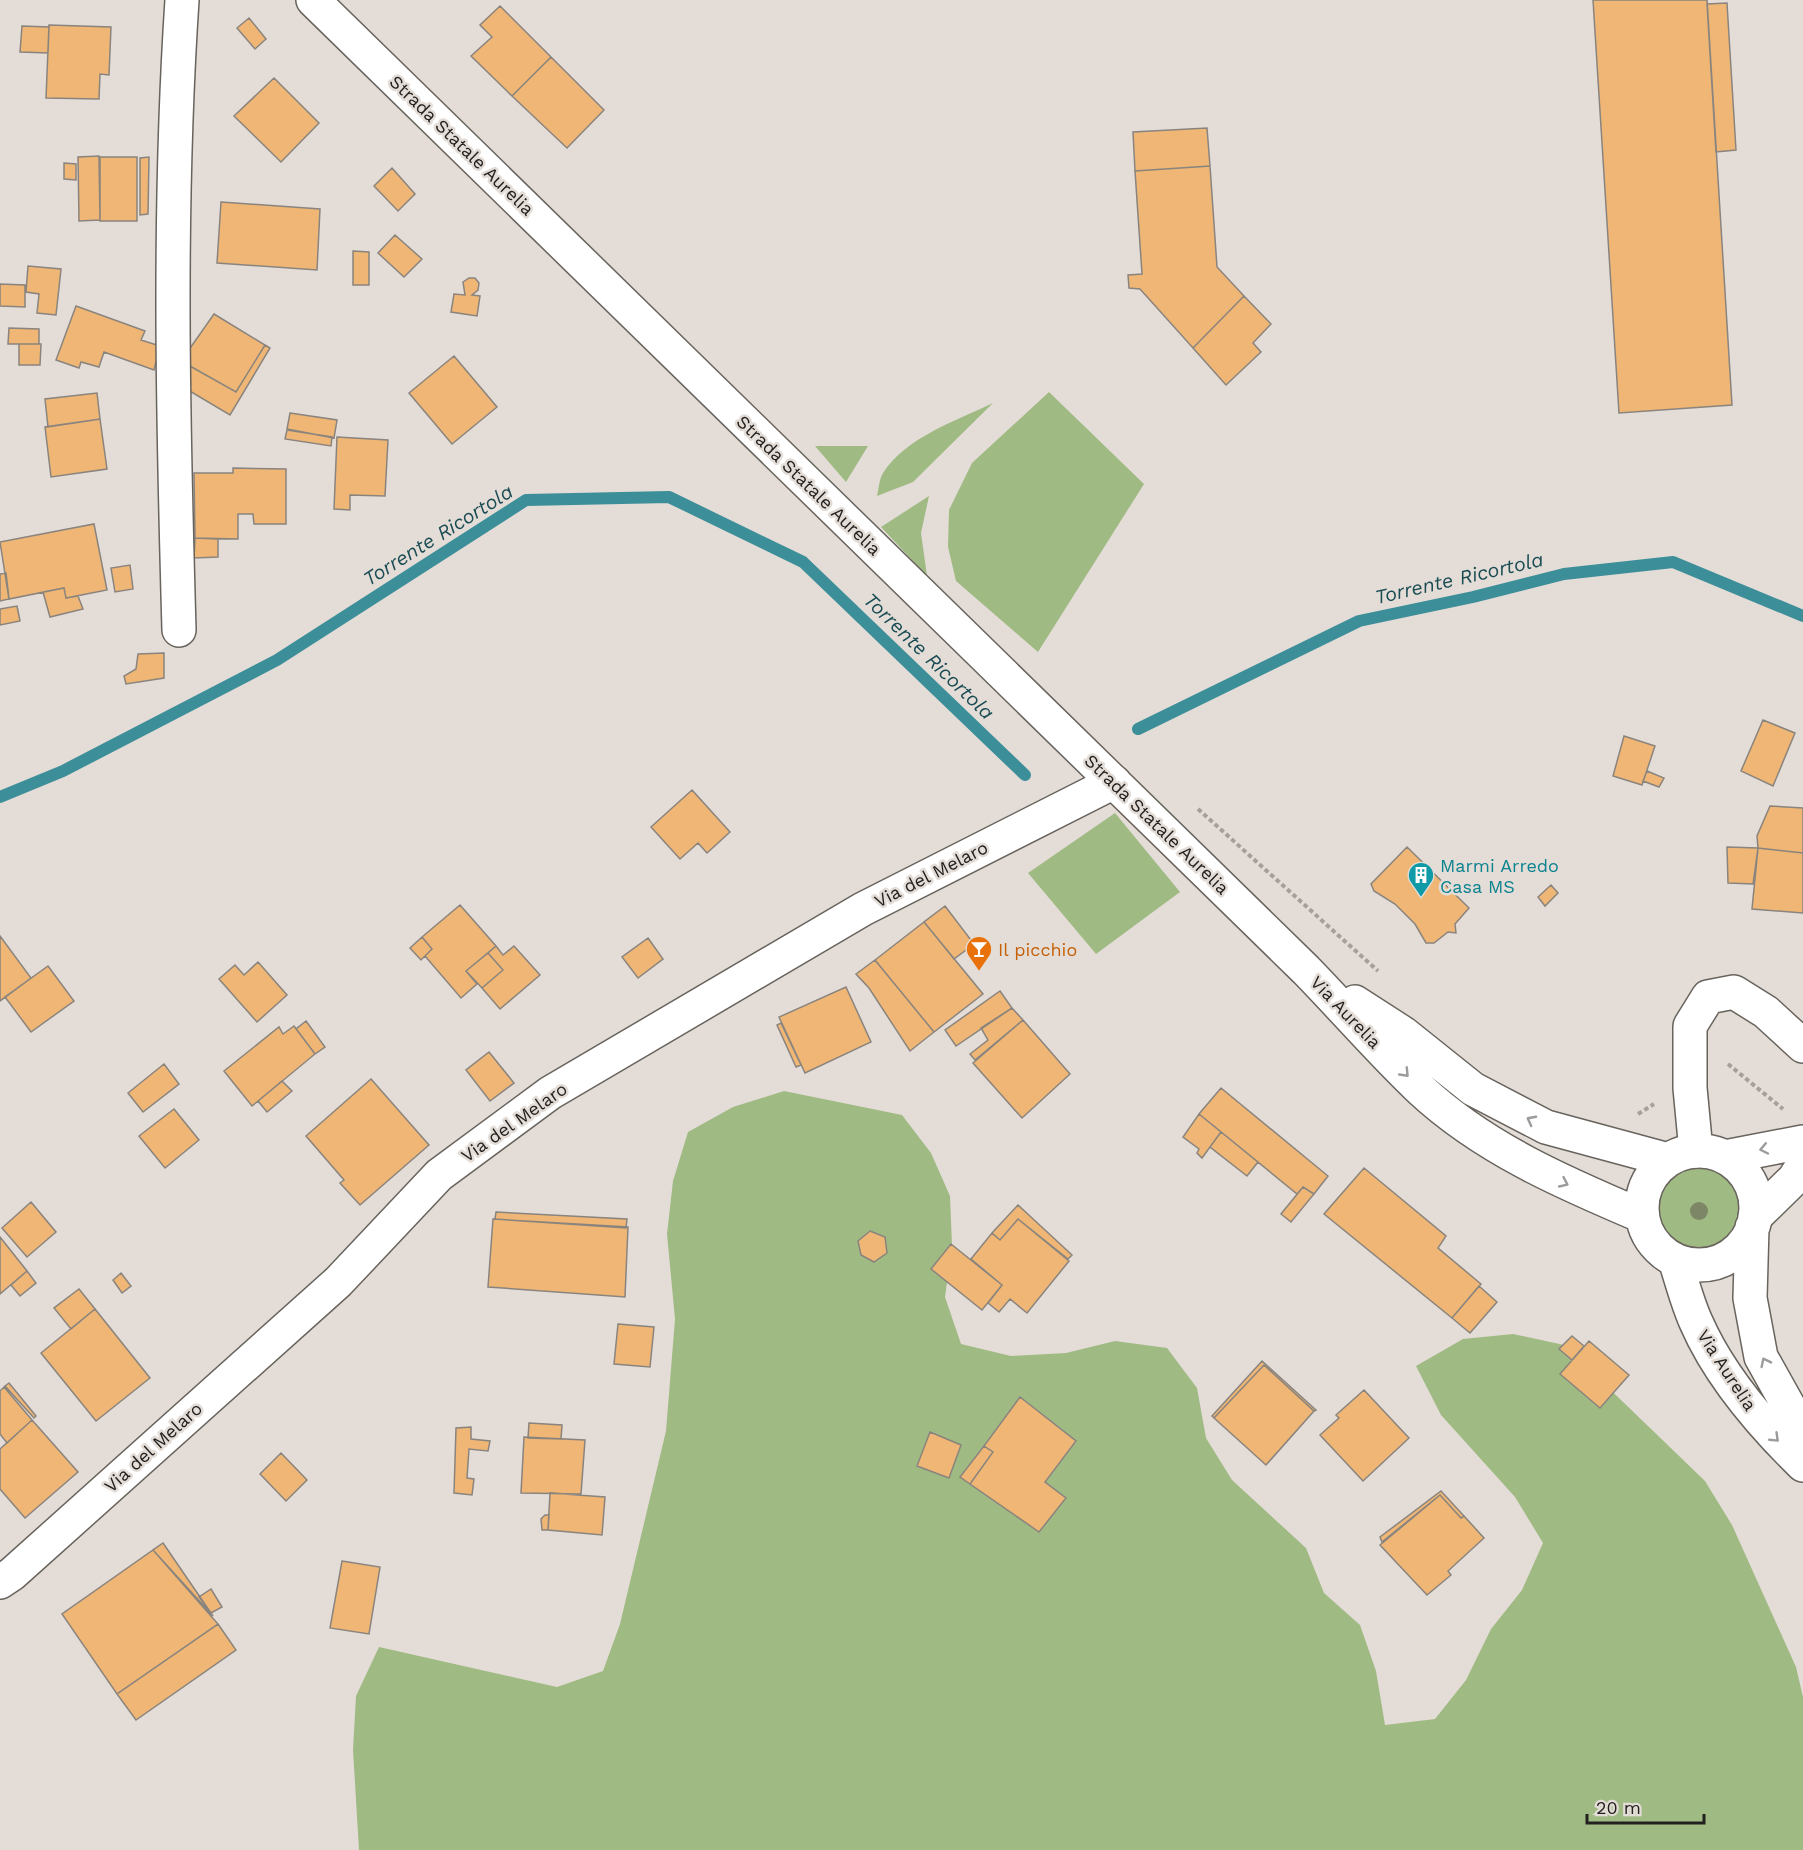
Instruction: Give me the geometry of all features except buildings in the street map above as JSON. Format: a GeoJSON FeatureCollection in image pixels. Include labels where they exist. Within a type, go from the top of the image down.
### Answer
{"type":"FeatureCollection","features":[{"type":"Feature","properties":{"kind":"main road"},"geometry":{"type":"LineString","coordinates":[[179,630],[171,357],[176,119],[182,0]]}},
{"type":"Feature","properties":{"kind":"main road","name":"Strada Statale Aurelia"},"geometry":{"type":"LineString","coordinates":[[312,0],[1306,970]]}},
{"type":"Feature","properties":{"kind":"main road","name":"Via del Melaro"},"geometry":{"type":"LineString","coordinates":[[4,1572],[338,1281],[439,1175],[550,1093],[862,909],[1114,782]]}},
{"type":"Feature","properties":{"kind":"main road","name":"Via Aurelia"},"geometry":{"type":"LineString","coordinates":[[1306,970],[1403,1034],[1473,1089],[1546,1127],[1696,1156]]}},
{"type":"Feature","properties":{"kind":"main road","name":"Via Aurelia"},"geometry":{"type":"LineString","coordinates":[[1306,970],[1422,1090],[1485,1138],[1560,1182],[1642,1216]]}},
{"type":"Feature","properties":{"kind":"main road"},"geometry":{"type":"LineString","coordinates":[[1696,1156],[1688,1051],[1690,1026],[1708,997],[1734,992],[1766,1012],[1803,1046]]}},
{"type":"Feature","properties":{"kind":"main road"},"geometry":{"type":"LineString","coordinates":[[1803,1142],[1696,1156],[1655,1171],[1647,1184],[1642,1200],[1642,1216],[1648,1234],[1659,1249],[1675,1260],[1694,1265],[1713,1263],[1730,1256],[1744,1243],[1754,1222],[1794,1179],[1803,1165]]}},
{"type":"Feature","properties":{"kind":"main road"},"geometry":{"type":"LineString","coordinates":[[1696,1156],[1737,1166],[1752,1189],[1754,1222]]}},
{"type":"Feature","properties":{"kind":"main road","name":"Via Aurelia"},"geometry":{"type":"LineString","coordinates":[[1754,1222],[1750,1298],[1761,1357],[1803,1432]]}},
{"type":"Feature","properties":{"kind":"main road","name":"Via Aurelia"},"geometry":{"type":"LineString","coordinates":[[1675,1260],[1696,1322],[1730,1379],[1768,1431],[1803,1465]]}},
{"type":"Feature","properties":{"kind":"path"},"geometry":{"type":"LineString","coordinates":[[1192,803],[1381,973]]}},
{"type":"Feature","properties":{"kind":"path"},"geometry":{"type":"LineString","coordinates":[[1688,1051],[1704,1045],[1785,1111]]}},
{"type":"Feature","properties":{"kind":"path"},"geometry":{"type":"LineString","coordinates":[[1629,1116],[1640,1113],[1656,1102]]}},
{"type":"Feature","properties":{"kind":"green space"},"geometry":{"type":"Polygon","coordinates":[[[1049,392],[1144,484],[1038,652],[956,581],[948,547],[949,510],[972,463],[1049,392]]]}},
{"type":"Feature","properties":{"kind":"green space"},"geometry":{"type":"Polygon","coordinates":[[[993,403],[913,482],[877,496],[883,473],[905,449],[933,431],[993,403]]]}},
{"type":"Feature","properties":{"kind":"green space"},"geometry":{"type":"Polygon","coordinates":[[[815,446],[868,446],[846,482],[815,446]]]}},
{"type":"Feature","properties":{"kind":"green space"},"geometry":{"type":"Polygon","coordinates":[[[929,496],[921,533],[927,576],[881,527],[929,496]]]}},
{"type":"Feature","properties":{"kind":"green space"},"geometry":{"type":"Polygon","coordinates":[[[1115,813],[1180,892],[1096,954],[1028,873],[1115,813]]]}},
{"type":"Feature","properties":{"kind":"green space"},"geometry":{"type":"Polygon","coordinates":[[[784,1091],[902,1115],[931,1153],[950,1196],[952,1246],[945,1297],[961,1344],[1011,1356],[1066,1353],[1115,1341],[1167,1348],[1197,1388],[1206,1438],[1232,1480],[1306,1548],[1324,1593],[1360,1625],[1376,1671],[1385,1725],[1435,1719],[1466,1680],[1491,1629],[1522,1590],[1543,1543],[1515,1497],[1441,1415],[1416,1366],[1463,1339],[1513,1334],[1564,1345],[1705,1481],[1732,1525],[1796,1667],[1803,1697],[1803,1850],[359,1850],[353,1750],[356,1696],[379,1647],[557,1687],[603,1671],[620,1624],[666,1431],[675,1319],[667,1234],[673,1181],[688,1132],[733,1107],[784,1091]]]}},
{"type":"Feature","properties":{"kind":"green space"},"geometry":{"type":"Polygon","coordinates":[[[1697,1162],[1715,1166],[1730,1176],[1740,1191],[1744,1209],[1740,1227],[1730,1242],[1715,1252],[1697,1256],[1679,1252],[1664,1242],[1654,1227],[1650,1209],[1654,1191],[1664,1176],[1679,1166],[1697,1162]]]}},
{"type":"Feature","properties":{"kind":"waterway","name":"Torrente Ricortola"},"geometry":{"type":"LineString","coordinates":[[0,797],[63,771],[277,660],[526,500],[669,497],[803,562],[1025,775]]}},
{"type":"Feature","properties":{"kind":"waterway","name":"Torrente Ricortola"},"geometry":{"type":"LineString","coordinates":[[1138,729],[1359,621],[1473,597],[1564,574],[1673,562],[1803,616]]}},
{"type":"Feature","properties":{"kind":"place","name":"Marmi Arredo Casa MS"},"geometry":{"type":"Point","coordinates":[1421,898]}},
{"type":"Feature","properties":{"kind":"place","name":"Il picchio"},"geometry":{"type":"Point","coordinates":[979,972]}}]}
